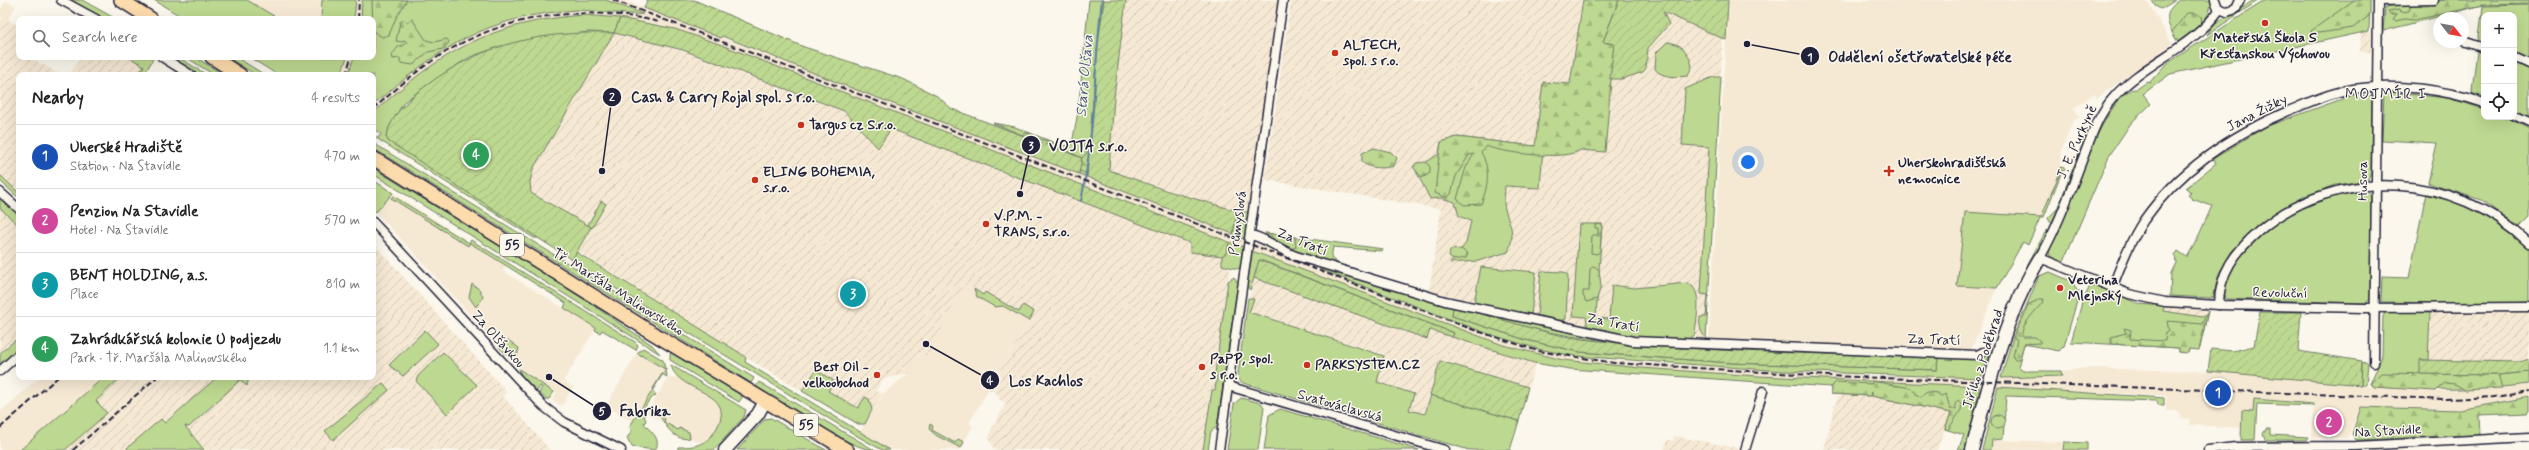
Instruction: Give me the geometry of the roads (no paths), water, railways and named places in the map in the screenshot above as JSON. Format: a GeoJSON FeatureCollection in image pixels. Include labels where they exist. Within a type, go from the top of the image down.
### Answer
{"type":"FeatureCollection","features":[{"type":"Feature","properties":{"kind":"main road"},"geometry":{"type":"LineString","coordinates":[[121,0],[146,16]]}},
{"type":"Feature","properties":{"kind":"main road"},"geometry":{"type":"LineString","coordinates":[[217,60],[235,72]]}},
{"type":"Feature","properties":{"kind":"main road","name":"Tř. Maršála Malinovského"},"geometry":{"type":"LineString","coordinates":[[376,160],[847,450]]}},
{"type":"Feature","properties":{"kind":"street"},"geometry":{"type":"LineString","coordinates":[[61,0],[90,16]]}},
{"type":"Feature","properties":{"kind":"street","name":"Průmyslová"},"geometry":{"type":"LineString","coordinates":[[1219,450],[1283,0]]}},
{"type":"Feature","properties":{"kind":"street"},"geometry":{"type":"LineString","coordinates":[[2214,0],[2220,9],[2232,11],[2238,7],[2240,0]]}},
{"type":"Feature","properties":{"kind":"street"},"geometry":{"type":"LineString","coordinates":[[2378,1],[2434,0]]}},
{"type":"Feature","properties":{"kind":"street","name":"Husova"},"geometry":{"type":"LineString","coordinates":[[2374,362],[2378,1]]}},
{"type":"Feature","properties":{"kind":"street","name":"J. E. Purkyně"},"geometry":{"type":"LineString","coordinates":[[2040,258],[2056,228],[2098,122],[2109,102],[2130,82],[2203,30],[2220,9]]}},
{"type":"Feature","properties":{"kind":"street"},"geometry":{"type":"LineString","coordinates":[[2469,43],[2481,47]]}},
{"type":"Feature","properties":{"kind":"street"},"geometry":{"type":"LineString","coordinates":[[2517,58],[2529,64]]}},
{"type":"Feature","properties":{"kind":"street"},"geometry":{"type":"LineString","coordinates":[[167,60],[186,72]]}},
{"type":"Feature","properties":{"kind":"street","name":"Jana Žižky"},"geometry":{"type":"LineString","coordinates":[[2112,288],[2129,247],[2144,220],[2167,191],[2202,160],[2246,130],[2293,109],[2340,91],[2377,87],[2434,91],[2481,102]]}},
{"type":"Feature","properties":{"kind":"street"},"geometry":{"type":"LineString","coordinates":[[2517,116],[2529,122]]}},
{"type":"Feature","properties":{"kind":"street"},"geometry":{"type":"LineString","coordinates":[[2219,305],[2221,281],[2229,264],[2244,245],[2269,222],[2291,208],[2320,195],[2345,188],[2376,185],[2424,188],[2456,196],[2496,216],[2529,243]]}},
{"type":"Feature","properties":{"kind":"street"},"geometry":{"type":"LineString","coordinates":[[0,192],[16,206]]}},
{"type":"Feature","properties":{"kind":"street","name":"Za Olšávkou"},"geometry":{"type":"LineString","coordinates":[[376,225],[543,406],[564,422],[621,450]]}},
{"type":"Feature","properties":{"kind":"street","name":"Za Tratí"},"geometry":{"type":"LineString","coordinates":[[1250,235],[1259,237],[1279,250],[1296,256],[1445,301],[1627,341],[1678,345],[1977,355],[1984,352]]}},
{"type":"Feature","properties":{"kind":"street","name":"Revoluční"},"geometry":{"type":"LineString","coordinates":[[2040,258],[2112,288],[2150,300],[2219,305],[2375,308],[2529,307]]}},
{"type":"Feature","properties":{"kind":"street","name":"Jiřího z Poděbrad"},"geometry":{"type":"LineString","coordinates":[[1972,450],[2002,341],[2028,278],[2040,258]]}},
{"type":"Feature","properties":{"kind":"street"},"geometry":{"type":"LineString","coordinates":[[0,371],[16,357]]}},
{"type":"Feature","properties":{"kind":"street","name":"Svatováclavská"},"geometry":{"type":"LineString","coordinates":[[1228,386],[1445,450]]}},
{"type":"Feature","properties":{"kind":"street"},"geometry":{"type":"LineString","coordinates":[[1745,450],[1763,391]]}},
{"type":"Feature","properties":{"kind":"street"},"geometry":{"type":"LineString","coordinates":[[726,450],[758,414],[765,400]]}},
{"type":"Feature","properties":{"kind":"street","name":"Na Stavidle"},"geometry":{"type":"LineString","coordinates":[[2208,450],[2356,448],[2529,437]]}},
{"type":"Feature","properties":{"kind":"waterway","name":"Stará Olšava"},"geometry":{"type":"LineString","coordinates":[[1081,201],[1086,176],[1092,126],[1102,0]]}},
{"type":"Feature","properties":{"kind":"railway"},"geometry":{"type":"LineString","coordinates":[[358,16],[359,0]]}},
{"type":"Feature","properties":{"kind":"railway"},"geometry":{"type":"LineString","coordinates":[[613,0],[1474,330],[1538,351],[1615,363],[1829,376],[2446,399],[2494,397],[2529,392]]}},
{"type":"Feature","properties":{"kind":"railway"},"geometry":{"type":"LineString","coordinates":[[376,106],[424,66],[458,45],[484,33],[512,23],[541,17],[570,14],[630,16],[659,22]]}},
{"type":"Feature","properties":{"kind":"railway"},"geometry":{"type":"LineString","coordinates":[[347,72],[350,60]]}},
{"type":"Feature","properties":{"kind":"railway"},"geometry":{"type":"LineString","coordinates":[[0,428],[55,380]]}},
{"type":"Feature","properties":{"kind":"railway"},"geometry":{"type":"LineString","coordinates":[[73,450],[154,380]]}},
{"type":"Feature","properties":{"kind":"place","name":"Mateřská Škola S Křesťanskou Výchovou"},"geometry":{"type":"Point","coordinates":[2265,23]}},
{"type":"Feature","properties":{"kind":"place","name":"Oddělení ošetřovatelské péče"},"geometry":{"type":"Point","coordinates":[1747,44]}},
{"type":"Feature","properties":{"kind":"place","name":"ALTECH, spol. s r.o."},"geometry":{"type":"Point","coordinates":[1335,53]}},
{"type":"Feature","properties":{"kind":"place","name":"Targus cz S.r.o."},"geometry":{"type":"Point","coordinates":[801,125]}},
{"type":"Feature","properties":{"kind":"place","name":"Zahrádkářská kolonie U podjezdu"},"geometry":{"type":"Point","coordinates":[476,155]}},
{"type":"Feature","properties":{"kind":"place","name":"Cash & Carry Rojal spol. s r.o."},"geometry":{"type":"Point","coordinates":[602,171]}},
{"type":"Feature","properties":{"kind":"place","name":"Uherskohradišťská nemocnice"},"geometry":{"type":"Point","coordinates":[1889,171]}},
{"type":"Feature","properties":{"kind":"place","name":"ELING BOHEMIA, s.r.o."},"geometry":{"type":"Point","coordinates":[755,180]}},
{"type":"Feature","properties":{"kind":"place","name":"VOJTA s.r.o."},"geometry":{"type":"Point","coordinates":[1020,194]}},
{"type":"Feature","properties":{"kind":"place","name":"V.P.M. - TRANS, s.r.o."},"geometry":{"type":"Point","coordinates":[986,224]}},
{"type":"Feature","properties":{"kind":"place","name":"Veterina Mlejnský"},"geometry":{"type":"Point","coordinates":[2060,288]}},
{"type":"Feature","properties":{"kind":"place","name":"BENT HOLDING, a.s."},"geometry":{"type":"Point","coordinates":[853,294]}},
{"type":"Feature","properties":{"kind":"place","name":"Los Kachlos"},"geometry":{"type":"Point","coordinates":[926,344]}},
{"type":"Feature","properties":{"kind":"place","name":"PARKSYSTEM.CZ"},"geometry":{"type":"Point","coordinates":[1307,365]}},
{"type":"Feature","properties":{"kind":"place","name":"PaPP, spol. s r.o."},"geometry":{"type":"Point","coordinates":[1202,367]}},
{"type":"Feature","properties":{"kind":"place","name":"Best Oil - velkoobchod"},"geometry":{"type":"Point","coordinates":[877,375]}},
{"type":"Feature","properties":{"kind":"place","name":"Fabrika"},"geometry":{"type":"Point","coordinates":[549,377]}},
{"type":"Feature","properties":{"kind":"place","name":"Uherské Hradiště"},"geometry":{"type":"Point","coordinates":[2218,393]}},
{"type":"Feature","properties":{"kind":"place","name":"Penzion Na Stavidle"},"geometry":{"type":"Point","coordinates":[2329,422]}},
{"type":"Feature","properties":{"kind":"district","name":"MOJMÍR I"},"geometry":{"type":"Point","coordinates":[2386,95]}}]}
